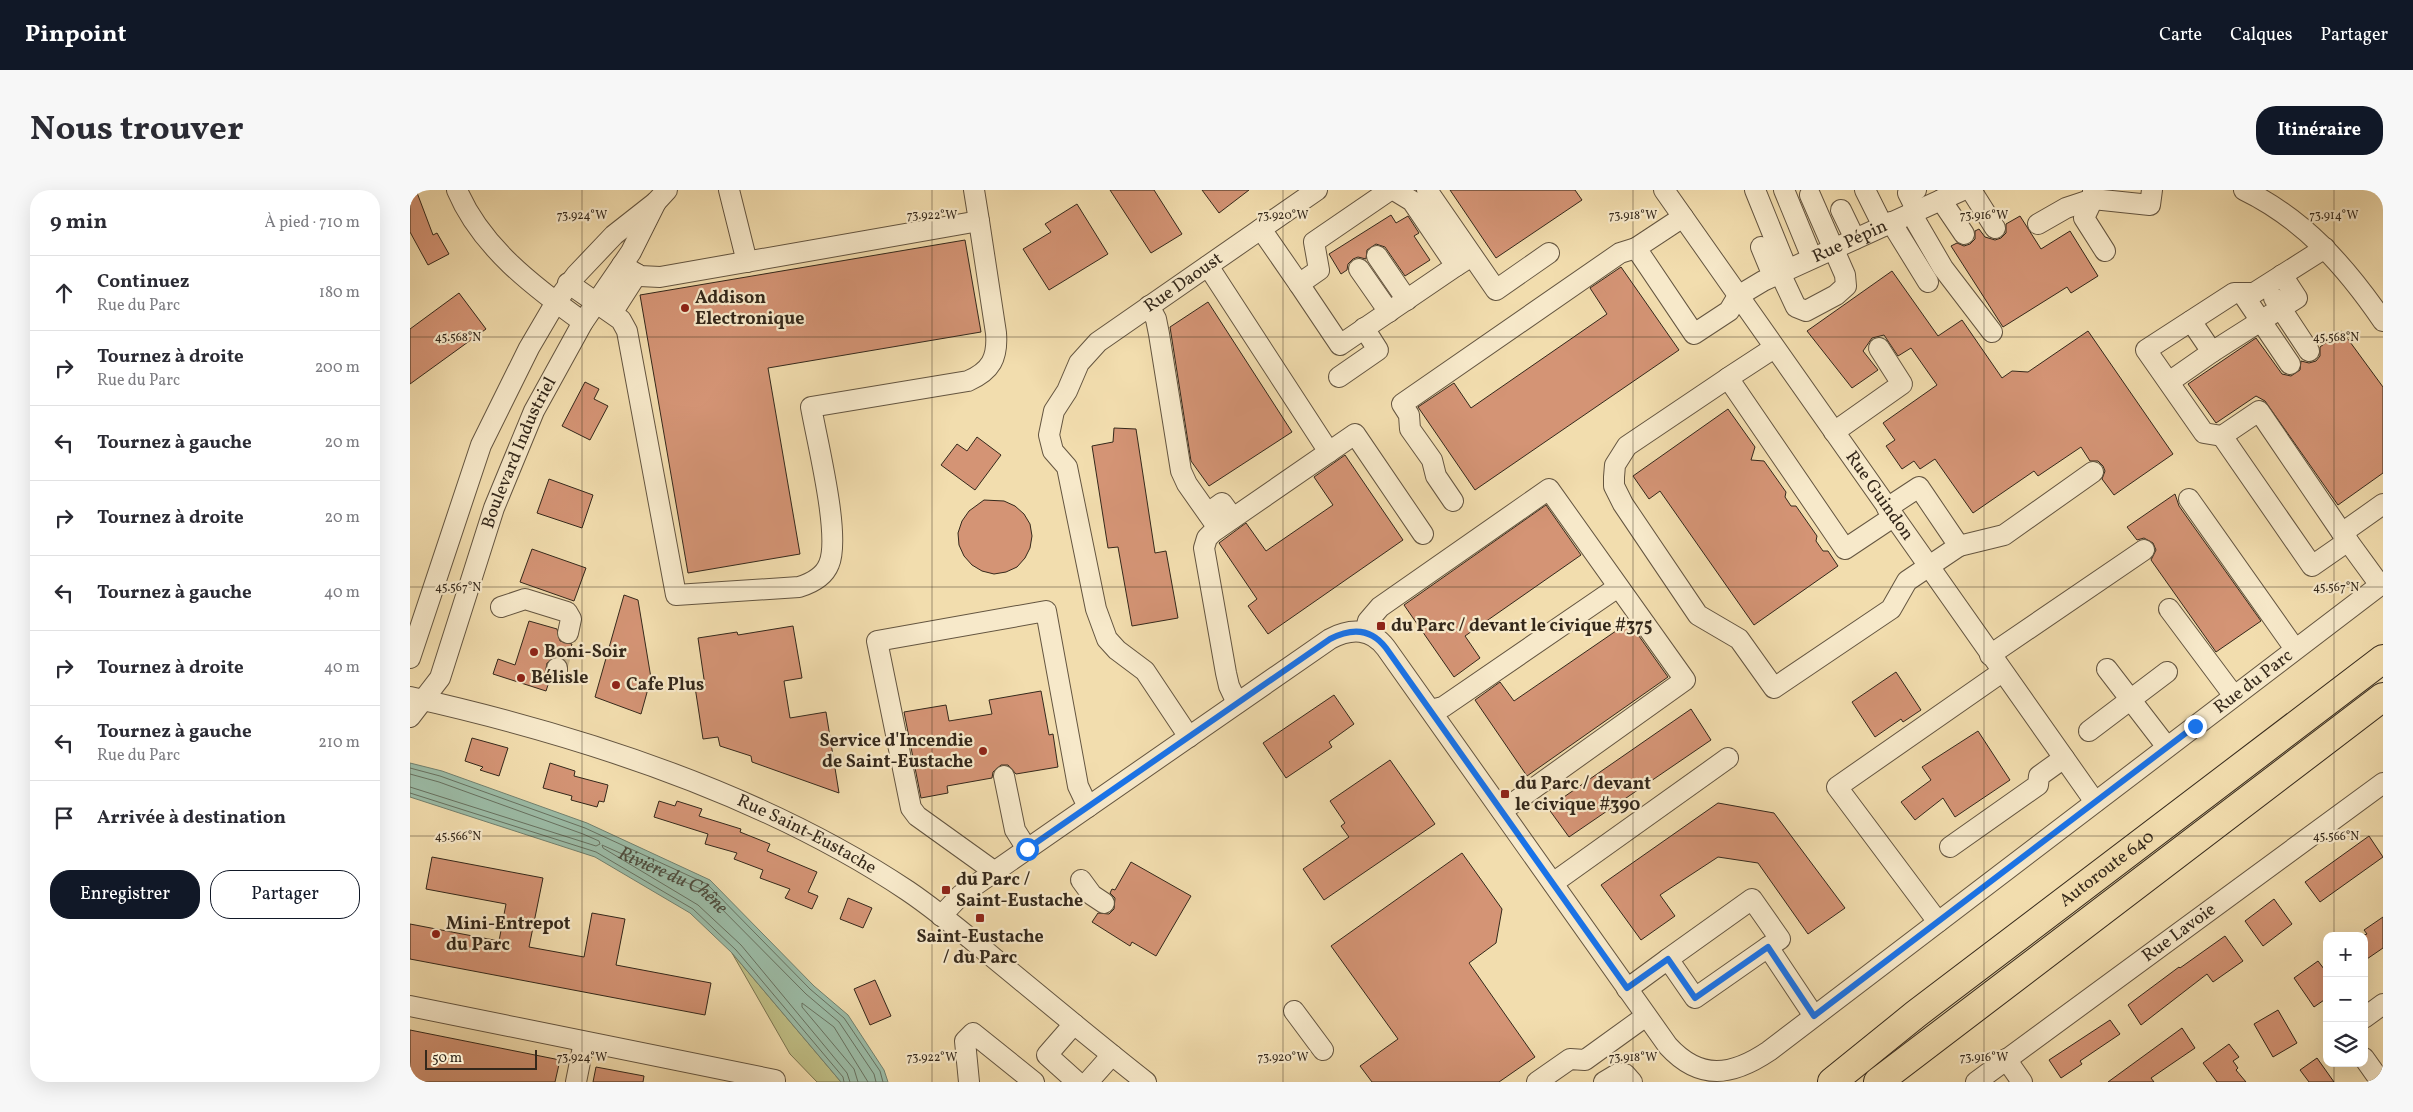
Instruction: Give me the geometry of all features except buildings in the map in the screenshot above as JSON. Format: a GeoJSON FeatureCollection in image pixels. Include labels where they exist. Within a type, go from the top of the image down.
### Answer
{"type":"FeatureCollection","features":[{"type":"Feature","properties":{"kind":"highway"},"geometry":{"type":"LineString","coordinates":[[2320,707],[2383,645]]}},
{"type":"Feature","properties":{"kind":"highway","name":"Autoroute 640"},"geometry":{"type":"LineString","coordinates":[[1832,1082],[1923,1009],[2383,659]]}},
{"type":"Feature","properties":{"kind":"highway","name":"Autoroute 640"},"geometry":{"type":"LineString","coordinates":[[1878,1082],[2383,697]]}},
{"type":"Feature","properties":{"kind":"highway"},"geometry":{"type":"LineString","coordinates":[[2339,731],[2383,705]]}},
{"type":"Feature","properties":{"kind":"street"},"geometry":{"type":"LineString","coordinates":[[457,190],[470,216],[486,239],[513,266],[583,322]]}},
{"type":"Feature","properties":{"kind":"street"},"geometry":{"type":"LineString","coordinates":[[729,190],[747,262]]}},
{"type":"Feature","properties":{"kind":"street"},"geometry":{"type":"LineString","coordinates":[[568,283],[621,320],[627,330],[676,594],[809,584],[824,573],[832,557],[834,538],[811,407],[968,381],[986,371],[992,364],[996,350],[996,332],[974,190]]}},
{"type":"Feature","properties":{"kind":"street"},"geometry":{"type":"LineString","coordinates":[[1299,284],[1319,270],[1314,242],[1390,190]]}},
{"type":"Feature","properties":{"kind":"street"},"geometry":{"type":"LineString","coordinates":[[1394,190],[1412,201],[1464,261],[1496,290],[1549,253]]}},
{"type":"Feature","properties":{"kind":"street"},"geometry":{"type":"LineString","coordinates":[[1427,190],[1464,261]]}},
{"type":"Feature","properties":{"kind":"street","name":"Rue Guindon"},"geometry":{"type":"LineString","coordinates":[[1664,190],[2095,802]]}},
{"type":"Feature","properties":{"kind":"street"},"geometry":{"type":"LineString","coordinates":[[1755,190],[1780,273],[1796,306],[1806,311],[1836,295],[1846,286],[1845,275],[1810,194]]}},
{"type":"Feature","properties":{"kind":"street"},"geometry":{"type":"LineString","coordinates":[[1784,190],[1812,258]]}},
{"type":"Feature","properties":{"kind":"street"},"geometry":{"type":"LineString","coordinates":[[1865,190],[1928,282]]}},
{"type":"Feature","properties":{"kind":"street","name":"Rue Pépin"},"geometry":{"type":"LineString","coordinates":[[1738,296],[1780,273],[1887,224],[1912,200],[1941,200],[1963,190]]}},
{"type":"Feature","properties":{"kind":"street"},"geometry":{"type":"LineString","coordinates":[[1971,190],[1995,228]]}},
{"type":"Feature","properties":{"kind":"street"},"geometry":{"type":"LineString","coordinates":[[2038,224],[2093,194],[2150,205],[2152,190]]}},
{"type":"Feature","properties":{"kind":"street"},"geometry":{"type":"LineString","coordinates":[[2244,190],[2284,214],[2325,248],[2350,275],[2383,321]]}},
{"type":"Feature","properties":{"kind":"street","name":"Rue Daoust"},"geometry":{"type":"LineString","coordinates":[[1189,737],[1145,671],[1112,646],[1099,621],[1067,467],[1053,451],[1049,435],[1051,418],[1085,354],[1098,342],[1261,229],[1305,193]]}},
{"type":"Feature","properties":{"kind":"street"},"geometry":{"type":"LineString","coordinates":[[2093,194],[2084,218],[2105,251]]}},
{"type":"Feature","properties":{"kind":"street","name":"Boulevard Industriel"},"geometry":{"type":"LineString","coordinates":[[410,658],[481,445],[511,382],[568,283],[614,235],[662,196]]}},
{"type":"Feature","properties":{"kind":"street","name":"Boulevard Industriel"},"geometry":{"type":"LineString","coordinates":[[410,717],[416,699],[440,678],[491,515],[516,449],[552,376],[583,322],[604,308],[630,270],[662,196]]}},
{"type":"Feature","properties":{"kind":"street"},"geometry":{"type":"LineString","coordinates":[[1912,200],[1943,268],[1992,332]]}},
{"type":"Feature","properties":{"kind":"street"},"geometry":{"type":"LineString","coordinates":[[1941,200],[1964,234]]}},
{"type":"Feature","properties":{"kind":"street"},"geometry":{"type":"LineString","coordinates":[[1842,210],[1855,239]]}},
{"type":"Feature","properties":{"kind":"street"},"geometry":{"type":"LineString","coordinates":[[1452,501],[1436,476],[1432,460],[1410,429],[1409,415],[1402,404],[1620,253],[1636,248],[1683,217]]}},
{"type":"Feature","properties":{"kind":"street"},"geometry":{"type":"LineString","coordinates":[[630,270],[646,277],[660,277],[979,221]]}},
{"type":"Feature","properties":{"kind":"street"},"geometry":{"type":"LineString","coordinates":[[1261,229],[1340,345],[1464,261]]}},
{"type":"Feature","properties":{"kind":"street"},"geometry":{"type":"LineString","coordinates":[[1761,247],[1780,273]]}},
{"type":"Feature","properties":{"kind":"street"},"geometry":{"type":"LineString","coordinates":[[1636,248],[1694,334],[1729,311],[1738,296]]}},
{"type":"Feature","properties":{"kind":"street"},"geometry":{"type":"LineString","coordinates":[[2325,248],[2254,293],[2234,293],[2146,350],[2204,433],[2222,436],[2259,411],[2345,537],[2381,584]]}},
{"type":"Feature","properties":{"kind":"street"},"geometry":{"type":"LineString","coordinates":[[1377,256],[1407,300]]}},
{"type":"Feature","properties":{"kind":"street"},"geometry":{"type":"LineString","coordinates":[[1208,266],[1329,452]]}},
{"type":"Feature","properties":{"kind":"street"},"geometry":{"type":"LineString","coordinates":[[1359,269],[1389,312]]}},
{"type":"Feature","properties":{"kind":"street"},"geometry":{"type":"LineString","coordinates":[[2169,382],[2297,298],[2274,280]]}},
{"type":"Feature","properties":{"kind":"street"},"geometry":{"type":"LineString","coordinates":[[2242,293],[2290,364]]}},
{"type":"Feature","properties":{"kind":"street"},"geometry":{"type":"LineString","coordinates":[[1150,306],[1156,319],[1181,471],[1187,484],[1219,520]]}},
{"type":"Feature","properties":{"kind":"street"},"geometry":{"type":"LineString","coordinates":[[2280,308],[2309,351]]}},
{"type":"Feature","properties":{"kind":"street"},"geometry":{"type":"LineString","coordinates":[[2191,321],[2212,352]]}},
{"type":"Feature","properties":{"kind":"street"},"geometry":{"type":"LineString","coordinates":[[1339,377],[1378,350],[1364,328]]}},
{"type":"Feature","properties":{"kind":"street"},"geometry":{"type":"LineString","coordinates":[[1774,348],[1627,446],[1615,465],[1614,486],[1623,504],[1698,615],[1739,640],[1774,688],[1891,608],[1907,581],[1928,566],[1959,546],[2004,535],[2093,472]]}},
{"type":"Feature","properties":{"kind":"street"},"geometry":{"type":"LineString","coordinates":[[1834,432],[1902,384],[1879,348]]}},
{"type":"Feature","properties":{"kind":"street"},"geometry":{"type":"LineString","coordinates":[[1728,378],[1845,549],[1919,487],[1959,546]]}},
{"type":"Feature","properties":{"kind":"street"},"geometry":{"type":"LineString","coordinates":[[1237,703],[1229,686],[1226,673],[1204,548],[1207,538],[1219,520],[1355,434],[1424,534]]}},
{"type":"Feature","properties":{"kind":"street"},"geometry":{"type":"LineString","coordinates":[[2222,436],[2312,566],[2383,504]]}},
{"type":"Feature","properties":{"kind":"street"},"geometry":{"type":"LineString","coordinates":[[941,916],[961,895],[1330,639],[1349,631],[1365,632],[1368,621],[1380,607],[1549,490],[1685,680],[1502,811]]}},
{"type":"Feature","properties":{"kind":"street"},"geometry":{"type":"LineString","coordinates":[[2188,499],[2295,649]]}},
{"type":"Feature","properties":{"kind":"street"},"geometry":{"type":"LineString","coordinates":[[1990,655],[2144,550]]}},
{"type":"Feature","properties":{"kind":"street","name":"Rue du Parc"},"geometry":{"type":"LineString","coordinates":[[1365,632],[1382,642],[1668,1046],[1683,1061],[1699,1068],[1719,1071],[1747,1065],[1814,1016],[2381,584]]}},
{"type":"Feature","properties":{"kind":"street"},"geometry":{"type":"LineString","coordinates":[[1431,710],[1442,707],[1618,586]]}},
{"type":"Feature","properties":{"kind":"street"},"geometry":{"type":"LineString","coordinates":[[501,607],[525,598],[567,612],[571,619],[568,633]]}},
{"type":"Feature","properties":{"kind":"street"},"geometry":{"type":"LineString","coordinates":[[2169,609],[2234,696]]}},
{"type":"Feature","properties":{"kind":"street"},"geometry":{"type":"LineString","coordinates":[[995,872],[913,813],[908,801],[877,641],[1046,612],[1078,786],[1088,807]]}},
{"type":"Feature","properties":{"kind":"street"},"geometry":{"type":"LineString","coordinates":[[2107,669],[2167,747]]}},
{"type":"Feature","properties":{"kind":"street"},"geometry":{"type":"LineString","coordinates":[[1938,922],[1837,787],[2002,672]]}},
{"type":"Feature","properties":{"kind":"street"},"geometry":{"type":"LineString","coordinates":[[2089,730],[2168,672]]}},
{"type":"Feature","properties":{"kind":"street","name":"Rue Saint-Eustache"},"geometry":{"type":"LineString","coordinates":[[416,699],[463,709],[570,741],[722,793],[779,818],[850,856],[910,892],[1146,1082]]}},
{"type":"Feature","properties":{"kind":"street"},"geometry":{"type":"LineString","coordinates":[[1553,883],[1728,758]]}},
{"type":"Feature","properties":{"kind":"street"},"geometry":{"type":"LineString","coordinates":[[1950,847],[2038,785],[2039,776],[2064,758]]}},
{"type":"Feature","properties":{"kind":"street"},"geometry":{"type":"LineString","coordinates":[[1004,776],[1015,830],[1027,849]]}},
{"type":"Feature","properties":{"kind":"street","name":"Rue Lavoie"},"geometry":{"type":"LineString","coordinates":[[1976,1082],[2383,783]]}},
{"type":"Feature","properties":{"kind":"street"},"geometry":{"type":"LineString","coordinates":[[1081,880],[1092,895],[1104,903]]}},
{"type":"Feature","properties":{"kind":"street"},"geometry":{"type":"LineString","coordinates":[[1627,988],[1668,959],[1752,900],[1780,939],[1695,998],[1668,959]]}},
{"type":"Feature","properties":{"kind":"street"},"geometry":{"type":"LineString","coordinates":[[1768,947],[1814,1016]]}},
{"type":"Feature","properties":{"kind":"street"},"geometry":{"type":"LineString","coordinates":[[2368,1015],[2383,1004]]}},
{"type":"Feature","properties":{"kind":"street"},"geometry":{"type":"LineString","coordinates":[[410,1006],[775,1080],[775,1082]]}},
{"type":"Feature","properties":{"kind":"street"},"geometry":{"type":"LineString","coordinates":[[1294,1011],[1323,1050]]}},
{"type":"Feature","properties":{"kind":"street"},"geometry":{"type":"LineString","coordinates":[[1537,1082],[1570,1059],[1585,1060],[1646,1016]]}},
{"type":"Feature","properties":{"kind":"street"},"geometry":{"type":"LineString","coordinates":[[969,1082],[965,1041],[973,1033],[1029,1081],[1047,1055],[1074,1024]]}},
{"type":"Feature","properties":{"kind":"street"},"geometry":{"type":"LineString","coordinates":[[576,1082],[584,1042]]}},
{"type":"Feature","properties":{"kind":"street"},"geometry":{"type":"LineString","coordinates":[[1047,1055],[1077,1082]]}},
{"type":"Feature","properties":{"kind":"street"},"geometry":{"type":"LineString","coordinates":[[1088,1082],[1112,1055]]}},
{"type":"Feature","properties":{"kind":"street"},"geometry":{"type":"LineString","coordinates":[[2006,1059],[2022,1082]]}},
{"type":"Feature","properties":{"kind":"street"},"geometry":{"type":"LineString","coordinates":[[2368,1064],[2381,1082]]}},
{"type":"Feature","properties":{"kind":"street"},"geometry":{"type":"LineString","coordinates":[[1604,1082],[1619,1073],[1625,1074],[1632,1082]]}},
{"type":"Feature","properties":{"kind":"shaded area"},"geometry":{"type":"Polygon","coordinates":[[[732,953],[841,1082],[817,1082],[790,1054],[732,953]]]}},
{"type":"Feature","properties":{"kind":"water","name":"Rivière du Chêne"},"geometry":{"type":"Polygon","coordinates":[[[410,763],[442,771],[587,823],[710,880],[814,986],[848,1015],[884,1070],[888,1082],[841,1082],[732,953],[690,913],[595,857],[410,797],[410,763]]]}},
{"type":"Feature","properties":{"kind":"tunnel"},"geometry":{"type":"LineString","coordinates":[[557,668],[568,633]]}},
{"type":"Feature","properties":{"kind":"place","name":"Addison Electronique"},"geometry":{"type":"Point","coordinates":[685,308]}},
{"type":"Feature","properties":{"kind":"place","name":"du Parc / devant le civique #375"},"geometry":{"type":"Point","coordinates":[1381,626]}},
{"type":"Feature","properties":{"kind":"place","name":"Boni-Soir"},"geometry":{"type":"Point","coordinates":[534,652]}},
{"type":"Feature","properties":{"kind":"place","name":"Bélisle"},"geometry":{"type":"Point","coordinates":[521,678]}},
{"type":"Feature","properties":{"kind":"place","name":"Cafe Plus"},"geometry":{"type":"Point","coordinates":[616,685]}},
{"type":"Feature","properties":{"kind":"place","name":"Service d'Incendie de Saint-Eustache"},"geometry":{"type":"Point","coordinates":[983,751]}},
{"type":"Feature","properties":{"kind":"place","name":"du Parc / devant le civique #390"},"geometry":{"type":"Point","coordinates":[1505,794]}},
{"type":"Feature","properties":{"kind":"place","name":"du Parc / Saint-Eustache"},"geometry":{"type":"Point","coordinates":[946,890]}},
{"type":"Feature","properties":{"kind":"place","name":"Saint-Eustache / du Parc"},"geometry":{"type":"Point","coordinates":[980,918]}},
{"type":"Feature","properties":{"kind":"place","name":"Mini-Entrepot du Parc"},"geometry":{"type":"Point","coordinates":[436,934]}},
{"type":"Feature","properties":{"kind":"route"},"geometry":{"type":"LineString","coordinates":[[1027,849],[1330,639],[1349,631],[1365,632],[1373,634],[1382,642],[1627,988],[1668,959],[1695,998],[1768,947],[1814,1016],[2195,726]]}}]}
